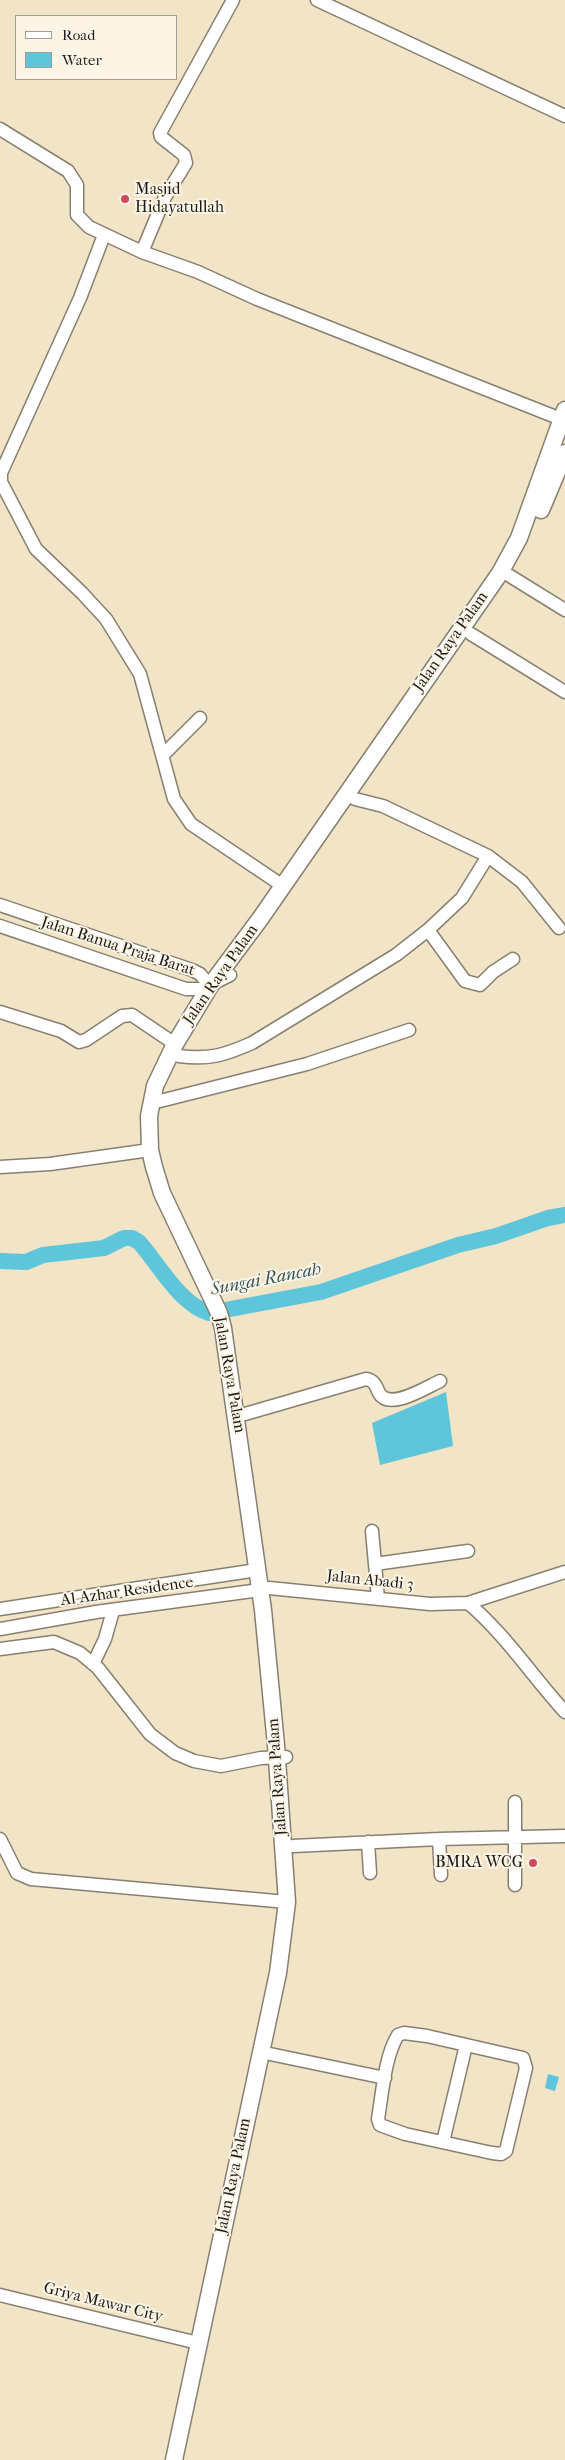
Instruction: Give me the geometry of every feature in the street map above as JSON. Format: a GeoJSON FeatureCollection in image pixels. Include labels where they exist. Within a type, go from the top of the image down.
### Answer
{"type":"FeatureCollection","features":[{"type":"Feature","properties":{"kind":"main road","name":"Jalan Raya Palam"},"geometry":{"type":"LineString","coordinates":[[201,1008],[210,986],[229,968],[355,799],[500,573],[519,538],[563,415]]}},
{"type":"Feature","properties":{"kind":"main road","name":"Jalan Raya Palam"},"geometry":{"type":"LineString","coordinates":[[264,1589],[257,1570],[246,1414],[233,1332],[162,1193],[150,1150],[149,1116],[151,1097],[201,1008],[283,886],[431,680],[471,634],[510,576],[561,473],[565,453]]}},
{"type":"Feature","properties":{"kind":"main road","name":"Jalan Raya Palam"},"geometry":{"type":"LineString","coordinates":[[174,2460],[278,1973],[287,1902],[276,1639],[264,1589],[252,1499],[219,1304],[164,1170],[158,1127],[160,1101],[177,1050]]}},
{"type":"Feature","properties":{"kind":"main road","name":"Jalan Raya Palam"},"geometry":{"type":"LineString","coordinates":[[182,2460],[288,1970],[296,1905],[293,1846],[281,1758]]}},
{"type":"Feature","properties":{"kind":"street"},"geometry":{"type":"LineString","coordinates":[[142,252],[165,197],[186,163],[184,155],[161,137],[160,132],[233,0]]}},
{"type":"Feature","properties":{"kind":"street"},"geometry":{"type":"LineString","coordinates":[[317,0],[565,116]]}},
{"type":"Feature","properties":{"kind":"street"},"geometry":{"type":"LineString","coordinates":[[0,129],[68,171],[77,185],[76,215],[89,227],[104,235],[142,252],[198,272],[264,302],[563,415]]}},
{"type":"Feature","properties":{"kind":"street"},"geometry":{"type":"LineString","coordinates":[[104,235],[80,298],[1,473],[1,482],[36,549],[106,619],[140,674],[174,799],[190,824],[283,886]]}},
{"type":"Feature","properties":{"kind":"street"},"geometry":{"type":"LineString","coordinates":[[510,576],[565,610]]}},
{"type":"Feature","properties":{"kind":"street"},"geometry":{"type":"LineString","coordinates":[[471,634],[565,692]]}},
{"type":"Feature","properties":{"kind":"street"},"geometry":{"type":"LineString","coordinates":[[163,755],[200,718]]}},
{"type":"Feature","properties":{"kind":"street"},"geometry":{"type":"LineString","coordinates":[[355,799],[383,806],[488,856],[522,882],[559,928]]}},
{"type":"Feature","properties":{"kind":"street"},"geometry":{"type":"LineString","coordinates":[[0,1012],[61,1031],[79,1042],[86,1040],[122,1016],[132,1014],[177,1050],[213,1058],[228,1054],[252,1043],[396,955],[428,930],[462,898],[488,856]]}},
{"type":"Feature","properties":{"kind":"street","name":"Jalan Banua Praja Barat"},"geometry":{"type":"LineString","coordinates":[[0,905],[192,970],[200,974],[210,986],[202,989],[186,989],[0,926]]}},
{"type":"Feature","properties":{"kind":"street"},"geometry":{"type":"LineString","coordinates":[[428,930],[460,974],[471,983],[480,984],[513,958]]}},
{"type":"Feature","properties":{"kind":"street"},"geometry":{"type":"LineString","coordinates":[[192,970],[229,968]]}},
{"type":"Feature","properties":{"kind":"street"},"geometry":{"type":"LineString","coordinates":[[186,989],[193,992],[201,1008]]}},
{"type":"Feature","properties":{"kind":"street"},"geometry":{"type":"LineString","coordinates":[[160,1101],[307,1064],[409,1030]]}},
{"type":"Feature","properties":{"kind":"street"},"geometry":{"type":"LineString","coordinates":[[0,1167],[50,1164],[150,1150]]}},
{"type":"Feature","properties":{"kind":"street"},"geometry":{"type":"LineString","coordinates":[[246,1414],[366,1379],[372,1381],[384,1399],[392,1401],[440,1381]]}},
{"type":"Feature","properties":{"kind":"street"},"geometry":{"type":"LineString","coordinates":[[372,1532],[378,1599]]}},
{"type":"Feature","properties":{"kind":"street"},"geometry":{"type":"LineString","coordinates":[[375,1564],[468,1551]]}},
{"type":"Feature","properties":{"kind":"street","name":"Al-Azhar Residence"},"geometry":{"type":"LineString","coordinates":[[0,1609],[257,1570]]}},
{"type":"Feature","properties":{"kind":"street","name":"Jalan Abadi 3"},"geometry":{"type":"LineString","coordinates":[[264,1589],[442,1604],[468,1603],[562,1576]]}},
{"type":"Feature","properties":{"kind":"street","name":"Al-Azhar Residence"},"geometry":{"type":"LineString","coordinates":[[0,1629],[264,1589]]}},
{"type":"Feature","properties":{"kind":"street"},"geometry":{"type":"LineString","coordinates":[[468,1603],[481,1614],[511,1647],[538,1682],[565,1712]]}},
{"type":"Feature","properties":{"kind":"street"},"geometry":{"type":"LineString","coordinates":[[93,1664],[106,1639],[113,1611]]}},
{"type":"Feature","properties":{"kind":"street"},"geometry":{"type":"LineString","coordinates":[[0,1649],[54,1642],[80,1653],[93,1664],[130,1707],[150,1734],[175,1753],[206,1765],[221,1766],[261,1758],[281,1758]]}},
{"type":"Feature","properties":{"kind":"street"},"geometry":{"type":"LineString","coordinates":[[515,1802],[515,1885]]}},
{"type":"Feature","properties":{"kind":"street"},"geometry":{"type":"LineString","coordinates":[[293,1846],[514,1836],[565,1836]]}},
{"type":"Feature","properties":{"kind":"street"},"geometry":{"type":"LineString","coordinates":[[0,1839],[17,1873],[31,1879],[287,1902]]}},
{"type":"Feature","properties":{"kind":"street"},"geometry":{"type":"LineString","coordinates":[[439,1839],[441,1876]]}},
{"type":"Feature","properties":{"kind":"street"},"geometry":{"type":"LineString","coordinates":[[368,1842],[370,1873]]}},
{"type":"Feature","properties":{"kind":"street"},"geometry":{"type":"LineString","coordinates":[[400,2033],[427,2036],[466,2045],[520,2056],[525,2060],[526,2068],[506,2151],[501,2154],[405,2134],[380,2125],[378,2119],[385,2078],[396,2038],[400,2033]]}},
{"type":"Feature","properties":{"kind":"street"},"geometry":{"type":"LineString","coordinates":[[443,2142],[466,2045]]}},
{"type":"Feature","properties":{"kind":"street"},"geometry":{"type":"LineString","coordinates":[[270,2054],[385,2078]]}},
{"type":"Feature","properties":{"kind":"street","name":"Griya Mawar City"},"geometry":{"type":"LineString","coordinates":[[0,2295],[198,2343]]}},
{"type":"Feature","properties":{"kind":"water"},"geometry":{"type":"Polygon","coordinates":[[[446,1392],[453,1446],[380,1465],[372,1423],[446,1392]]]}},
{"type":"Feature","properties":{"kind":"water"},"geometry":{"type":"Polygon","coordinates":[[[548,2074],[559,2077],[555,2091],[545,2088],[548,2074]]]}},
{"type":"Feature","properties":{"kind":"waterway","name":"Sungai Rancah"},"geometry":{"type":"LineString","coordinates":[[0,1261],[26,1262],[43,1255],[104,1248],[124,1238],[132,1238],[139,1242],[171,1283],[188,1301],[209,1313],[321,1292],[458,1245],[496,1236],[548,1218],[565,1215]]}},
{"type":"Feature","properties":{"kind":"place","name":"Masjid Hidayatullah"},"geometry":{"type":"Point","coordinates":[125,199]}},
{"type":"Feature","properties":{"kind":"place","name":"BMRA WCG"},"geometry":{"type":"Point","coordinates":[533,1863]}}]}
